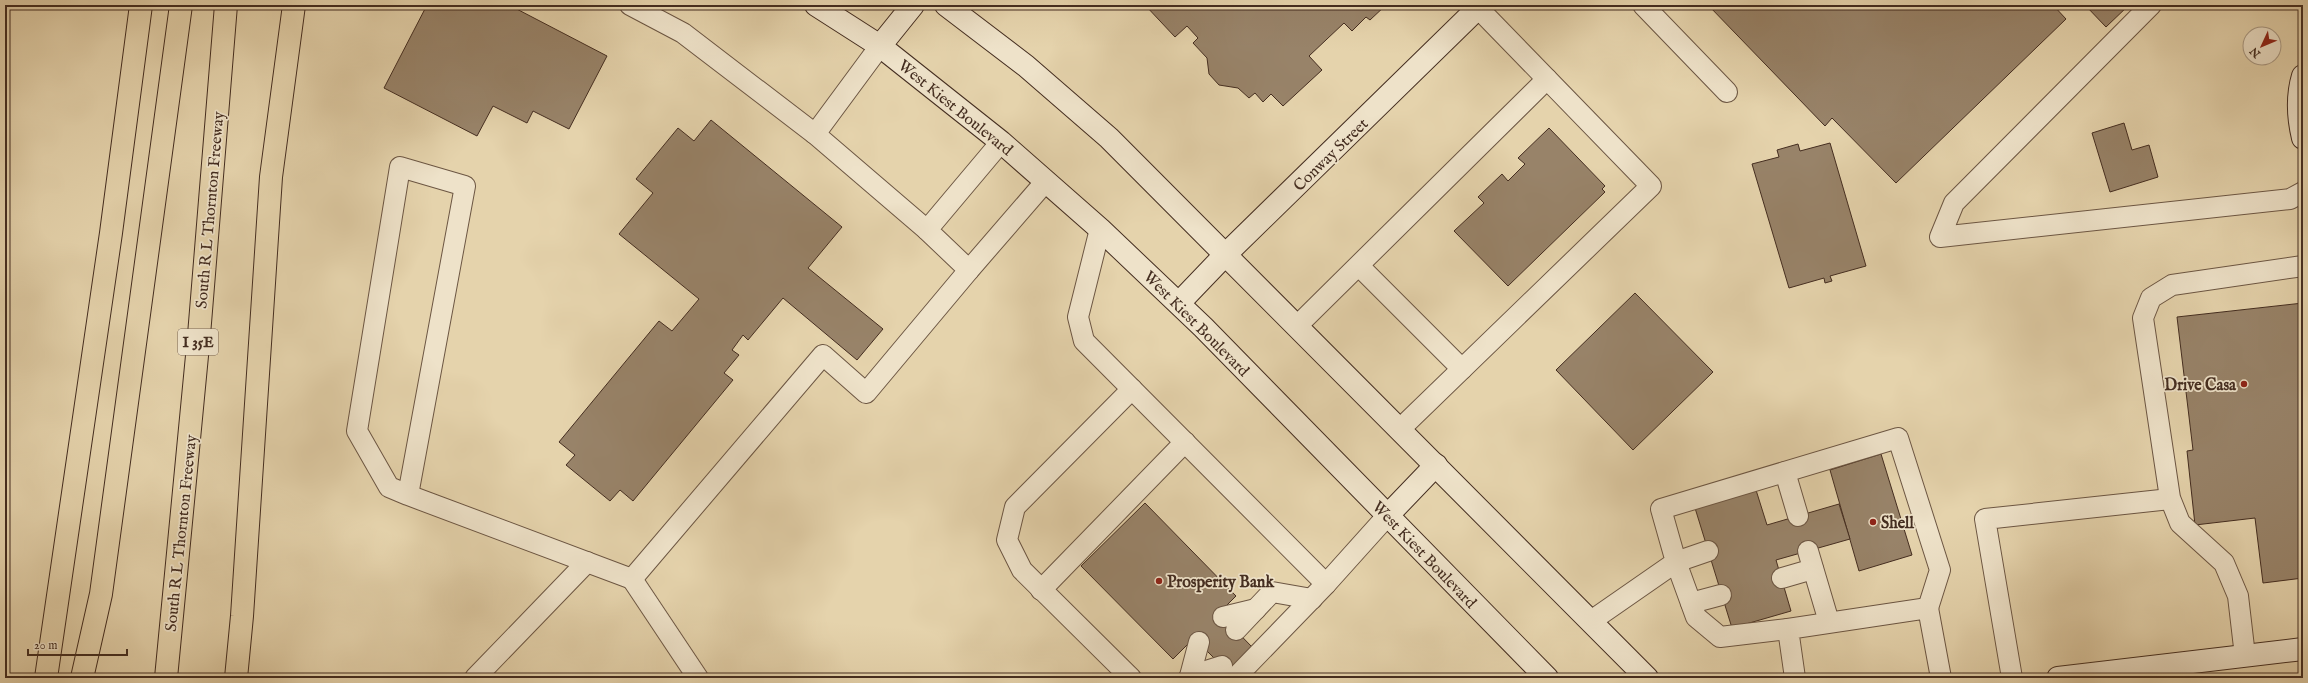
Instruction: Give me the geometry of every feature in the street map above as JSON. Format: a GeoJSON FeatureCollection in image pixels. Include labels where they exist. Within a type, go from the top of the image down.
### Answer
{"type":"FeatureCollection","features":[{"type":"Feature","properties":{"kind":"highway"},"geometry":{"type":"LineString","coordinates":[[46,678],[111,233],[140,5]]}},
{"type":"Feature","properties":{"kind":"highway"},"geometry":{"type":"LineString","coordinates":[[82,678],[101,594],[181,5]]}},
{"type":"Feature","properties":{"kind":"highway","name":"South R L Thornton Freeway"},"geometry":{"type":"LineString","coordinates":[[166,678],[198,351],[226,5]]}},
{"type":"Feature","properties":{"kind":"highway"},"geometry":{"type":"LineString","coordinates":[[236,678],[242,616],[271,177],[294,5]]}},
{"type":"Feature","properties":{"kind":"main road","name":"West Kiest Boulevard"},"geometry":{"type":"LineString","coordinates":[[816,5],[880,46],[1001,142],[1100,230],[1179,304],[1388,515],[1546,678]]}},
{"type":"Feature","properties":{"kind":"main road"},"geometry":{"type":"LineString","coordinates":[[880,46],[913,5]]}},
{"type":"Feature","properties":{"kind":"main road"},"geometry":{"type":"LineString","coordinates":[[946,5],[1026,66],[1109,138],[1647,678]]}},
{"type":"Feature","properties":{"kind":"main road","name":"Conway Street"},"geometry":{"type":"LineString","coordinates":[[1179,304],[1226,254],[1480,6]]}},
{"type":"Feature","properties":{"kind":"main road"},"geometry":{"type":"LineString","coordinates":[[2303,76],[2299,90],[2300,123],[2303,138]]}},
{"type":"Feature","properties":{"kind":"main road"},"geometry":{"type":"LineString","coordinates":[[1388,515],[1436,465]]}},
{"type":"Feature","properties":{"kind":"main road"},"geometry":{"type":"LineString","coordinates":[[2058,678],[2303,649]]}},
{"type":"Feature","properties":{"kind":"lane"},"geometry":{"type":"LineString","coordinates":[[630,5],[683,33],[815,134],[927,230],[970,270]]}},
{"type":"Feature","properties":{"kind":"lane"},"geometry":{"type":"LineString","coordinates":[[1643,5],[1727,92]]}},
{"type":"Feature","properties":{"kind":"lane"},"geometry":{"type":"LineString","coordinates":[[2151,5],[1954,203],[1940,238],[2290,199],[2303,192]]}},
{"type":"Feature","properties":{"kind":"lane"},"geometry":{"type":"LineString","coordinates":[[1400,429],[1652,186],[1548,79],[1480,6]]}},
{"type":"Feature","properties":{"kind":"lane"},"geometry":{"type":"LineString","coordinates":[[815,134],[880,46]]}},
{"type":"Feature","properties":{"kind":"lane"},"geometry":{"type":"LineString","coordinates":[[1297,326],[1548,79]]}},
{"type":"Feature","properties":{"kind":"lane"},"geometry":{"type":"LineString","coordinates":[[927,230],[1001,142]]}},
{"type":"Feature","properties":{"kind":"lane"},"geometry":{"type":"LineString","coordinates":[[408,495],[465,186],[400,167],[357,431],[389,488],[632,579],[698,678]]}},
{"type":"Feature","properties":{"kind":"lane"},"geometry":{"type":"LineString","coordinates":[[632,579],[823,355],[866,393],[1046,181]]}},
{"type":"Feature","properties":{"kind":"lane"},"geometry":{"type":"LineString","coordinates":[[1100,230],[1078,317],[1084,341],[1326,584]]}},
{"type":"Feature","properties":{"kind":"lane"},"geometry":{"type":"LineString","coordinates":[[1359,266],[1462,369]]}},
{"type":"Feature","properties":{"kind":"lane"},"geometry":{"type":"LineString","coordinates":[[2245,656],[2238,596],[2224,563],[2180,523],[2170,499],[2143,318],[2151,298],[2172,285],[2303,266]]}},
{"type":"Feature","properties":{"kind":"lane"},"geometry":{"type":"LineString","coordinates":[[1131,678],[1022,570],[1007,540],[1014,507],[1132,389]]}},
{"type":"Feature","properties":{"kind":"lane"},"geometry":{"type":"LineString","coordinates":[[1928,608],[1788,629],[1720,637],[1696,617],[1676,562],[1661,508],[1898,438],[1940,570],[1928,608],[1941,678]]}},
{"type":"Feature","properties":{"kind":"lane"},"geometry":{"type":"LineString","coordinates":[[1041,590],[1185,442]]}},
{"type":"Feature","properties":{"kind":"lane"},"geometry":{"type":"LineString","coordinates":[[1785,472],[1798,516]]}},
{"type":"Feature","properties":{"kind":"lane"},"geometry":{"type":"LineString","coordinates":[[2012,678],[1985,519],[2170,499]]}},
{"type":"Feature","properties":{"kind":"lane"},"geometry":{"type":"LineString","coordinates":[[1190,677],[1312,599],[1388,515]]}},
{"type":"Feature","properties":{"kind":"lane"},"geometry":{"type":"LineString","coordinates":[[1591,621],[1676,562],[1708,551]]}},
{"type":"Feature","properties":{"kind":"lane"},"geometry":{"type":"LineString","coordinates":[[1782,578],[1811,560],[1829,622]]}},
{"type":"Feature","properties":{"kind":"lane"},"geometry":{"type":"LineString","coordinates":[[475,678],[587,562]]}},
{"type":"Feature","properties":{"kind":"lane"},"geometry":{"type":"LineString","coordinates":[[1256,609],[1235,629],[1272,592],[1312,599]]}},
{"type":"Feature","properties":{"kind":"lane"},"geometry":{"type":"LineString","coordinates":[[1691,603],[1721,595]]}},
{"type":"Feature","properties":{"kind":"lane"},"geometry":{"type":"LineString","coordinates":[[1788,629],[1795,678]]}},
{"type":"Feature","properties":{"kind":"building"},"geometry":{"type":"Polygon","coordinates":[[[427,5],[509,5],[607,56],[569,129],[533,111],[527,123],[493,106],[477,136],[384,88],[427,5]]]}},
{"type":"Feature","properties":{"kind":"building"},"geometry":{"type":"Polygon","coordinates":[[[1145,5],[1386,5],[1370,20],[1366,17],[1352,31],[1344,23],[1309,56],[1322,70],[1283,106],[1271,94],[1263,102],[1255,93],[1249,98],[1238,88],[1219,85],[1209,74],[1207,58],[1193,43],[1198,38],[1187,26],[1175,37],[1145,5]]]}},
{"type":"Feature","properties":{"kind":"building"},"geometry":{"type":"Polygon","coordinates":[[[1708,5],[2053,5],[2066,19],[1896,183],[1832,118],[1825,126],[1708,5]]]}},
{"type":"Feature","properties":{"kind":"building"},"geometry":{"type":"Polygon","coordinates":[[[2085,5],[2129,5],[2106,27],[2085,5]]]}},
{"type":"Feature","properties":{"kind":"building"},"geometry":{"type":"Polygon","coordinates":[[[711,120],[842,227],[808,268],[883,329],[857,360],[783,298],[748,340],[743,335],[732,350],[739,355],[724,373],[733,380],[633,501],[620,490],[610,501],[566,465],[575,455],[559,442],[659,321],[672,331],[699,299],[619,234],[653,193],[636,179],[678,128],[694,141],[711,120]]]}},
{"type":"Feature","properties":{"kind":"building"},"geometry":{"type":"Polygon","coordinates":[[[2124,123],[2132,150],[2149,145],[2158,177],[2110,192],[2092,133],[2124,123]]]}},
{"type":"Feature","properties":{"kind":"building"},"geometry":{"type":"Polygon","coordinates":[[[1549,128],[1605,186],[1602,189],[1605,192],[1508,286],[1454,231],[1484,203],[1478,197],[1502,174],[1508,181],[1525,164],[1518,158],[1549,128]]]}},
{"type":"Feature","properties":{"kind":"building"},"geometry":{"type":"Polygon","coordinates":[[[1830,143],[1866,266],[1830,276],[1832,281],[1825,283],[1824,278],[1789,288],[1752,164],[1779,157],[1777,150],[1798,144],[1800,151],[1830,143]]]}},
{"type":"Feature","properties":{"kind":"building"},"geometry":{"type":"Polygon","coordinates":[[[1635,293],[1713,372],[1633,450],[1556,370],[1635,293]]]}},
{"type":"Feature","properties":{"kind":"building","name":"Drive Casa"},"geometry":{"type":"Polygon","coordinates":[[[2303,303],[2303,578],[2263,583],[2255,518],[2195,525],[2187,451],[2193,450],[2177,317],[2303,303]]]}},
{"type":"Feature","properties":{"kind":"building","name":"Shell"},"geometry":{"type":"Polygon","coordinates":[[[1881,454],[1912,555],[1859,571],[1830,470],[1881,454]]]}},
{"type":"Feature","properties":{"kind":"building","name":"Shell"},"geometry":{"type":"Polygon","coordinates":[[[1756,490],[1767,525],[1839,504],[1850,539],[1776,560],[1791,611],[1732,628],[1695,508],[1756,490]]]}},
{"type":"Feature","properties":{"kind":"building","name":"Prosperity Bank"},"geometry":{"type":"Polygon","coordinates":[[[1145,503],[1236,596],[1219,613],[1252,647],[1227,671],[1194,638],[1173,659],[1081,566],[1145,503]]]}},
{"type":"Feature","properties":{"kind":"place","name":"Drive Casa"},"geometry":{"type":"Point","coordinates":[2244,384]}},
{"type":"Feature","properties":{"kind":"place","name":"Shell"},"geometry":{"type":"Point","coordinates":[1873,522]}},
{"type":"Feature","properties":{"kind":"place","name":"Prosperity Bank"},"geometry":{"type":"Point","coordinates":[1159,581]}}]}
